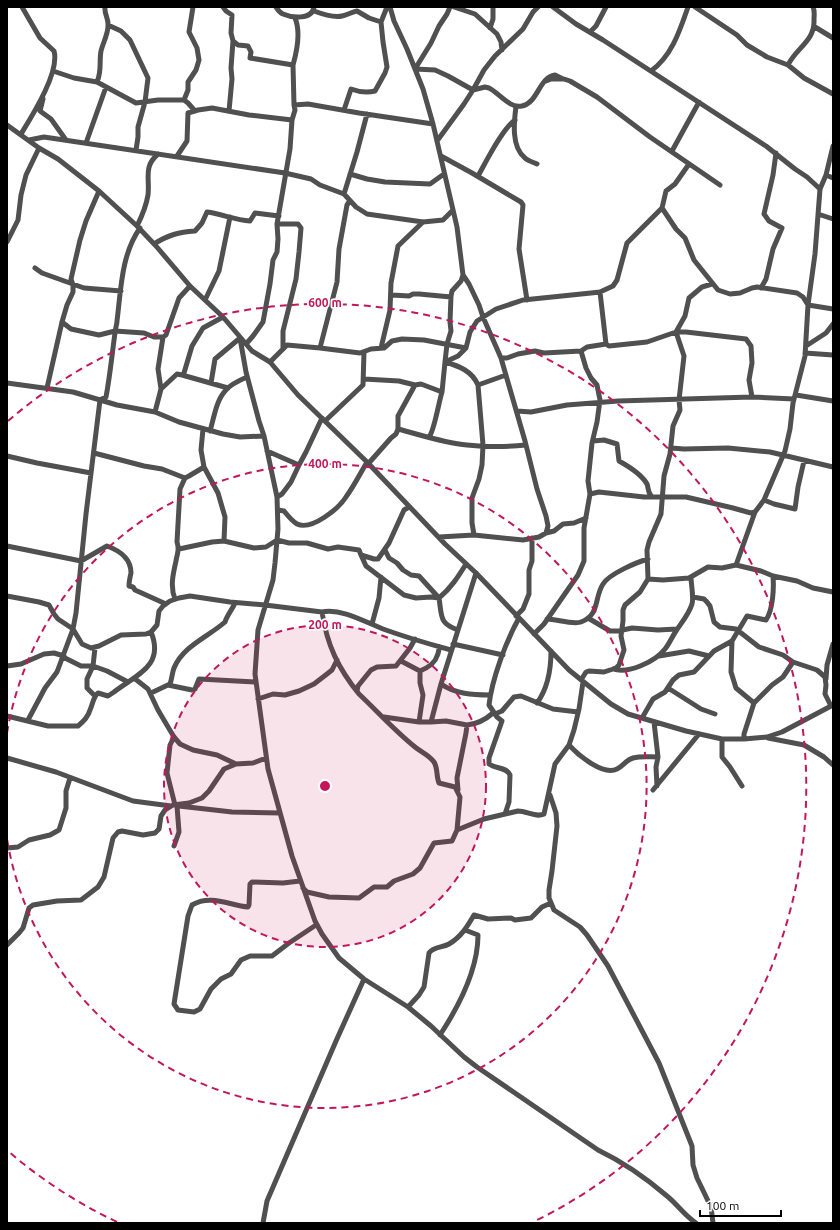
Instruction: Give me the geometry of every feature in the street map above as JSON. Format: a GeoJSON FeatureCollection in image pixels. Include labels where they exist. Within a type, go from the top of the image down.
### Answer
{"type":"FeatureCollection","features":[{"type":"Feature","properties":{"kind":"street"},"geometry":{"type":"LineString","coordinates":[[22,7],[40,38],[54,51],[53,71],[44,94],[40,111],[51,119],[66,140]]}},
{"type":"Feature","properties":{"kind":"street"},"geometry":{"type":"LineString","coordinates":[[97,82],[101,64],[101,52],[108,26],[104,11],[105,7]]}},
{"type":"Feature","properties":{"kind":"street"},"geometry":{"type":"LineString","coordinates":[[184,100],[188,90],[188,82],[196,70],[199,60],[197,48],[189,32],[193,7]]}},
{"type":"Feature","properties":{"kind":"street"},"geometry":{"type":"LineString","coordinates":[[223,7],[232,15],[232,79],[229,111]]}},
{"type":"Feature","properties":{"kind":"street"},"geometry":{"type":"LineString","coordinates":[[276,7],[281,14],[295,18],[310,14],[314,9],[324,15],[342,16],[357,11],[369,18],[381,22]]}},
{"type":"Feature","properties":{"kind":"street"},"geometry":{"type":"LineString","coordinates":[[344,110],[351,89],[370,92],[375,91],[385,73],[387,67],[381,22],[386,7]]}},
{"type":"Feature","properties":{"kind":"street"},"geometry":{"type":"LineString","coordinates":[[390,7],[394,21],[408,48],[433,124],[457,227],[463,275],[479,305],[501,358],[517,411],[537,489],[546,516],[548,526],[546,533]]}},
{"type":"Feature","properties":{"kind":"street"},"geometry":{"type":"LineString","coordinates":[[415,69],[438,26],[448,14],[450,7]]}},
{"type":"Feature","properties":{"kind":"street"},"geometry":{"type":"LineString","coordinates":[[454,7],[475,14],[499,38],[502,50]]}},
{"type":"Feature","properties":{"kind":"street"},"geometry":{"type":"LineString","coordinates":[[490,28],[493,19],[493,7]]}},
{"type":"Feature","properties":{"kind":"street"},"geometry":{"type":"LineString","coordinates":[[437,141],[473,90],[484,70],[523,29],[533,12],[538,7]]}},
{"type":"Feature","properties":{"kind":"street"},"geometry":{"type":"LineString","coordinates":[[553,7],[576,24],[652,70],[776,153],[820,189]]}},
{"type":"Feature","properties":{"kind":"street"},"geometry":{"type":"LineString","coordinates":[[590,32],[596,26],[606,7]]}},
{"type":"Feature","properties":{"kind":"street"},"geometry":{"type":"LineString","coordinates":[[652,70],[658,66],[677,38],[688,7]]}},
{"type":"Feature","properties":{"kind":"street"},"geometry":{"type":"LineString","coordinates":[[695,7],[736,35],[747,46],[767,57],[788,65],[804,78],[833,94]]}},
{"type":"Feature","properties":{"kind":"street"},"geometry":{"type":"LineString","coordinates":[[788,65],[792,57],[800,50],[813,33],[815,27],[813,7]]}},
{"type":"Feature","properties":{"kind":"street"},"geometry":{"type":"LineString","coordinates":[[246,344],[263,322],[273,260],[277,252],[277,224],[290,149],[292,120],[295,110],[293,65],[296,53],[297,23],[295,18]]}},
{"type":"Feature","properties":{"kind":"street"},"geometry":{"type":"LineString","coordinates":[[108,26],[121,31],[130,40],[148,78],[145,102],[138,127],[136,150]]}},
{"type":"Feature","properties":{"kind":"street"},"geometry":{"type":"LineString","coordinates":[[815,27],[833,38]]}},
{"type":"Feature","properties":{"kind":"street"},"geometry":{"type":"LineString","coordinates":[[233,42],[238,45],[248,46],[250,58],[293,65]]}},
{"type":"Feature","properties":{"kind":"street"},"geometry":{"type":"LineString","coordinates":[[415,69],[435,70],[473,90],[485,87],[490,88],[516,106],[523,106],[527,104],[548,77],[555,75],[570,81],[597,97],[650,137],[720,184]]}},
{"type":"Feature","properties":{"kind":"street"},"geometry":{"type":"LineString","coordinates":[[53,71],[97,82],[136,102],[184,100],[195,111]]}},
{"type":"Feature","properties":{"kind":"street"},"geometry":{"type":"LineString","coordinates":[[86,143],[106,87]]}},
{"type":"Feature","properties":{"kind":"street"},"geometry":{"type":"LineString","coordinates":[[21,134],[44,94]]}},
{"type":"Feature","properties":{"kind":"street"},"geometry":{"type":"LineString","coordinates":[[672,151],[699,102]]}},
{"type":"Feature","properties":{"kind":"street"},"geometry":{"type":"LineString","coordinates":[[294,106],[308,104],[433,124]]}},
{"type":"Feature","properties":{"kind":"street"},"geometry":{"type":"LineString","coordinates":[[516,106],[514,137],[524,158],[537,164]]}},
{"type":"Feature","properties":{"kind":"street"},"geometry":{"type":"LineString","coordinates":[[177,156],[187,141],[188,113],[212,108],[292,120]]}},
{"type":"Feature","properties":{"kind":"street"},"geometry":{"type":"LineString","coordinates":[[344,194],[367,114]]}},
{"type":"Feature","properties":{"kind":"street"},"geometry":{"type":"LineString","coordinates":[[478,176],[503,134],[515,120]]}},
{"type":"Feature","properties":{"kind":"street"},"geometry":{"type":"LineString","coordinates":[[7,125],[58,160],[99,191],[138,227],[190,286],[223,317],[252,351],[270,362],[298,395],[368,463],[439,538],[476,573],[551,651],[602,698],[620,710],[654,722],[699,734],[722,739],[767,737],[804,745],[824,757],[833,765]]}},
{"type":"Feature","properties":{"kind":"street"},"geometry":{"type":"LineString","coordinates":[[29,140],[44,137],[285,173],[311,179],[320,185],[344,194],[349,202],[367,214],[423,222],[443,220],[453,210]]}},
{"type":"Feature","properties":{"kind":"street"},"geometry":{"type":"LineString","coordinates":[[736,565],[755,512],[764,500],[783,455],[790,429],[806,346],[808,305],[820,189],[826,175],[833,146]]}},
{"type":"Feature","properties":{"kind":"street"},"geometry":{"type":"LineString","coordinates":[[7,242],[18,220],[21,195],[26,176],[39,148]]}},
{"type":"Feature","properties":{"kind":"street"},"geometry":{"type":"LineString","coordinates":[[761,288],[766,279],[773,249],[782,228],[769,221],[764,214],[773,176],[776,153]]}},
{"type":"Feature","properties":{"kind":"street"},"geometry":{"type":"LineString","coordinates":[[100,400],[106,397],[112,365],[115,331],[125,264],[148,197],[149,164],[152,158],[158,154]]}},
{"type":"Feature","properties":{"kind":"street"},"geometry":{"type":"LineString","coordinates":[[441,156],[478,176],[523,204],[519,249],[527,300]]}},
{"type":"Feature","properties":{"kind":"street"},"geometry":{"type":"LineString","coordinates":[[445,362],[458,356],[466,348],[473,326],[483,317],[496,309],[516,301],[600,292],[613,286],[620,270],[627,242],[662,208],[666,191],[675,184],[689,164]]}},
{"type":"Feature","properties":{"kind":"street"},"geometry":{"type":"LineString","coordinates":[[350,174],[367,180],[430,184],[444,174]]}},
{"type":"Feature","properties":{"kind":"street"},"geometry":{"type":"LineString","coordinates":[[826,175],[833,178]]}},
{"type":"Feature","properties":{"kind":"street"},"geometry":{"type":"LineString","coordinates":[[47,388],[62,322],[73,292],[71,279],[80,240],[86,221],[99,191]]}},
{"type":"Feature","properties":{"kind":"street"},"geometry":{"type":"LineString","coordinates":[[320,348],[337,282],[339,249],[347,204],[349,202]]}},
{"type":"Feature","properties":{"kind":"street"},"geometry":{"type":"LineString","coordinates":[[662,208],[676,229],[685,238],[694,260],[718,290],[730,294],[740,293],[752,288],[761,288],[797,293],[803,297],[808,305]]}},
{"type":"Feature","properties":{"kind":"street"},"geometry":{"type":"LineString","coordinates":[[154,244],[165,237],[179,232],[194,231],[202,224],[207,212],[250,221],[255,213],[279,216]]}},
{"type":"Feature","properties":{"kind":"street"},"geometry":{"type":"LineString","coordinates":[[818,214],[833,219]]}},
{"type":"Feature","properties":{"kind":"street"},"geometry":{"type":"LineString","coordinates":[[205,300],[219,271],[230,217]]}},
{"type":"Feature","properties":{"kind":"street"},"geometry":{"type":"LineString","coordinates":[[381,348],[390,310],[392,295],[391,283],[398,246],[423,222]]}},
{"type":"Feature","properties":{"kind":"street"},"geometry":{"type":"LineString","coordinates":[[277,224],[298,224],[301,228],[296,279],[283,331],[283,349]]}},
{"type":"Feature","properties":{"kind":"street"},"geometry":{"type":"LineString","coordinates":[[35,268],[42,273],[84,288],[121,291]]}},
{"type":"Feature","properties":{"kind":"street"},"geometry":{"type":"LineString","coordinates":[[429,437],[432,433],[442,392],[447,344],[451,331],[450,322],[452,291],[461,281],[463,275]]}},
{"type":"Feature","properties":{"kind":"street"},"geometry":{"type":"LineString","coordinates":[[544,814],[550,795],[556,764],[569,745],[578,712],[582,681],[586,672],[604,672],[616,668],[621,662],[624,650],[621,636],[624,613],[623,610],[625,605],[640,592],[648,579],[648,546],[661,514],[664,476],[671,448],[673,426],[680,410],[679,400],[684,356],[676,332],[685,316],[688,298],[702,287],[712,284]]}},
{"type":"Feature","properties":{"kind":"street"},"geometry":{"type":"LineString","coordinates":[[155,412],[161,389],[158,369],[164,337],[179,298],[190,286]]}},
{"type":"Feature","properties":{"kind":"street"},"geometry":{"type":"LineString","coordinates":[[600,292],[606,344]]}},
{"type":"Feature","properties":{"kind":"street"},"geometry":{"type":"LineString","coordinates":[[392,295],[409,296],[419,294],[451,297]]}},
{"type":"Feature","properties":{"kind":"street"},"geometry":{"type":"LineString","coordinates":[[808,305],[833,308]]}},
{"type":"Feature","properties":{"kind":"street"},"geometry":{"type":"LineString","coordinates":[[182,375],[192,346],[203,328],[223,317]]}},
{"type":"Feature","properties":{"kind":"street"},"geometry":{"type":"LineString","coordinates":[[62,322],[71,329],[99,335],[115,331],[144,333],[154,337],[164,337]]}},
{"type":"Feature","properties":{"kind":"street"},"geometry":{"type":"LineString","coordinates":[[806,346],[826,333],[833,324]]}},
{"type":"Feature","properties":{"kind":"street"},"geometry":{"type":"LineString","coordinates":[[501,358],[507,358],[518,354],[535,351],[544,353],[581,351],[587,347],[606,344],[609,346],[647,342],[676,332],[746,339],[752,346],[752,363],[749,380],[752,397]]}},
{"type":"Feature","properties":{"kind":"street"},"geometry":{"type":"LineString","coordinates":[[240,338],[247,377],[275,481],[278,510],[274,575],[257,640],[255,682],[266,758],[302,888],[316,925],[339,958],[364,979],[408,1007],[464,1057],[503,1085],[598,1150],[617,1159],[635,1171],[666,1195],[696,1223]]}},
{"type":"Feature","properties":{"kind":"street"},"geometry":{"type":"LineString","coordinates":[[211,383],[215,359],[240,338]]}},
{"type":"Feature","properties":{"kind":"street"},"geometry":{"type":"LineString","coordinates":[[270,362],[286,345],[360,353],[384,348],[392,341],[402,339],[424,340],[459,345],[466,348]]}},
{"type":"Feature","properties":{"kind":"street"},"geometry":{"type":"LineString","coordinates":[[534,634],[547,619],[578,575],[584,561],[584,528],[590,494],[588,481],[593,441],[598,422],[599,393],[597,385],[591,378],[586,368],[581,351]]}},
{"type":"Feature","properties":{"kind":"street"},"geometry":{"type":"LineString","coordinates":[[277,497],[287,488],[298,465],[324,420],[363,385],[364,352]]}},
{"type":"Feature","properties":{"kind":"street"},"geometry":{"type":"LineString","coordinates":[[805,353],[833,355]]}},
{"type":"Feature","properties":{"kind":"street"},"geometry":{"type":"LineString","coordinates":[[445,362],[458,366],[469,372],[478,385],[483,445],[482,465],[472,498],[472,523],[474,535]]}},
{"type":"Feature","properties":{"kind":"street"},"geometry":{"type":"LineString","coordinates":[[161,389],[177,374],[228,388]]}},
{"type":"Feature","properties":{"kind":"street"},"geometry":{"type":"LineString","coordinates":[[478,385],[506,375]]}},
{"type":"Feature","properties":{"kind":"street"},"geometry":{"type":"LineString","coordinates":[[210,431],[218,402],[225,390],[247,377]]}},
{"type":"Feature","properties":{"kind":"street"},"geometry":{"type":"LineString","coordinates":[[364,379],[399,381],[415,385],[421,384],[442,392]]}},
{"type":"Feature","properties":{"kind":"street"},"geometry":{"type":"LineString","coordinates":[[7,383],[73,392],[100,400],[155,412],[179,422],[210,431],[240,437],[264,436]]}},
{"type":"Feature","properties":{"kind":"street"},"geometry":{"type":"LineString","coordinates":[[278,510],[284,511],[298,525],[314,524],[340,506],[368,463],[396,434],[398,429],[398,416],[415,385]]}},
{"type":"Feature","properties":{"kind":"street"},"geometry":{"type":"LineString","coordinates":[[517,411],[531,412],[567,404],[752,397],[795,397],[833,401]]}},
{"type":"Feature","properties":{"kind":"street"},"geometry":{"type":"LineString","coordinates":[[28,720],[45,688],[57,672],[73,629],[100,400]]}},
{"type":"Feature","properties":{"kind":"street"},"geometry":{"type":"LineString","coordinates":[[203,429],[201,450],[204,467],[218,493],[223,510],[225,518],[224,541]]}},
{"type":"Feature","properties":{"kind":"street"},"geometry":{"type":"LineString","coordinates":[[398,429],[440,440],[468,445],[507,447],[526,445]]}},
{"type":"Feature","properties":{"kind":"street"},"geometry":{"type":"LineString","coordinates":[[593,441],[604,440],[616,444],[619,461],[637,473],[647,484],[647,490],[651,496]]}},
{"type":"Feature","properties":{"kind":"street"},"geometry":{"type":"LineString","coordinates":[[671,448],[728,448],[770,452],[833,467]]}},
{"type":"Feature","properties":{"kind":"street"},"geometry":{"type":"LineString","coordinates":[[267,451],[298,465]]}},
{"type":"Feature","properties":{"kind":"street"},"geometry":{"type":"LineString","coordinates":[[94,454],[162,469],[185,478]]}},
{"type":"Feature","properties":{"kind":"street"},"geometry":{"type":"LineString","coordinates":[[7,456],[91,473]]}},
{"type":"Feature","properties":{"kind":"street"},"geometry":{"type":"LineString","coordinates":[[764,500],[795,509],[804,461]]}},
{"type":"Feature","properties":{"kind":"street"},"geometry":{"type":"LineString","coordinates":[[175,599],[172,587],[179,549],[177,542],[180,489],[185,478],[204,467]]}},
{"type":"Feature","properties":{"kind":"street"},"geometry":{"type":"LineString","coordinates":[[590,494],[599,492],[636,496],[686,497],[748,513],[755,512]]}},
{"type":"Feature","properties":{"kind":"street"},"geometry":{"type":"LineString","coordinates":[[361,555],[378,559],[385,550],[400,522],[404,510],[409,507]]}},
{"type":"Feature","properties":{"kind":"street"},"geometry":{"type":"LineString","coordinates":[[439,538],[474,535],[523,540],[539,537],[554,531],[563,524],[574,523],[586,518]]}},
{"type":"Feature","properties":{"kind":"street"},"geometry":{"type":"LineString","coordinates":[[505,814],[509,802],[510,773],[505,769],[491,766],[489,762],[502,721],[489,705],[490,695],[503,655],[529,594],[529,570],[532,561],[532,538]]}},
{"type":"Feature","properties":{"kind":"street"},"geometry":{"type":"LineString","coordinates":[[179,549],[224,541],[254,548],[266,547],[277,540],[307,543],[328,549],[338,547],[352,548],[359,550],[366,566],[404,595],[416,598],[439,598],[449,590],[466,564]]}},
{"type":"Feature","properties":{"kind":"street"},"geometry":{"type":"LineString","coordinates":[[7,546],[81,562],[107,546],[113,547],[124,556],[130,566],[128,586],[133,587],[135,590],[166,604]]}},
{"type":"Feature","properties":{"kind":"street"},"geometry":{"type":"LineString","coordinates":[[385,550],[389,558],[397,563],[407,573],[419,576],[435,593],[439,598],[442,620],[449,628],[458,630]]}},
{"type":"Feature","properties":{"kind":"street"},"geometry":{"type":"LineString","coordinates":[[547,619],[580,623],[593,615],[602,584],[608,577],[638,561],[648,559]]}},
{"type":"Feature","properties":{"kind":"street"},"geometry":{"type":"LineString","coordinates":[[648,579],[664,580],[691,577],[708,567],[722,568],[736,565],[761,571],[773,576],[797,581],[813,588],[833,592]]}},
{"type":"Feature","properties":{"kind":"street"},"geometry":{"type":"LineString","coordinates":[[431,722],[441,684],[476,573]]}},
{"type":"Feature","properties":{"kind":"street"},"geometry":{"type":"LineString","coordinates":[[642,718],[653,699],[665,692],[673,680],[679,675],[694,672],[714,651],[732,641],[747,616],[766,620],[770,615],[774,586],[773,576]]}},
{"type":"Feature","properties":{"kind":"street"},"geometry":{"type":"LineString","coordinates":[[372,624],[379,598],[382,577]]}},
{"type":"Feature","properties":{"kind":"street"},"geometry":{"type":"LineString","coordinates":[[613,669],[618,671],[634,668],[650,662],[665,650],[677,629],[683,623],[692,604],[691,577]]}},
{"type":"Feature","properties":{"kind":"street"},"geometry":{"type":"LineString","coordinates":[[7,596],[49,605],[58,619],[73,629],[82,644],[95,648],[121,635],[146,634],[151,632],[157,625],[161,609],[166,604],[175,599],[190,596],[322,612],[337,612],[414,639],[452,650]]}},
{"type":"Feature","properties":{"kind":"street"},"geometry":{"type":"LineString","coordinates":[[692,597],[704,599],[707,602],[710,606],[714,622],[720,627],[736,629],[759,647],[783,655],[794,662],[817,670],[825,677],[826,680]]}},
{"type":"Feature","properties":{"kind":"street"},"geometry":{"type":"LineString","coordinates":[[151,693],[170,684],[173,670],[177,662],[192,646],[225,622],[235,602]]}},
{"type":"Feature","properties":{"kind":"street"},"geometry":{"type":"LineString","coordinates":[[302,888],[307,892],[329,897],[359,898],[374,887],[387,887],[394,881],[413,874],[420,868],[434,843],[452,841],[457,830],[461,804],[460,797],[455,788],[439,783],[435,763],[429,756],[415,747],[383,717],[357,691],[346,677],[327,638],[322,612]]}},
{"type":"Feature","properties":{"kind":"street"},"geometry":{"type":"LineString","coordinates":[[588,618],[610,631],[632,628],[658,630],[677,629]]}},
{"type":"Feature","properties":{"kind":"street"},"geometry":{"type":"LineString","coordinates":[[7,716],[48,726],[78,726],[91,710],[95,696],[98,693],[108,696],[147,669],[152,661],[155,644],[151,632]]}},
{"type":"Feature","properties":{"kind":"street"},"geometry":{"type":"LineString","coordinates":[[357,691],[358,686],[371,670],[377,667],[396,666],[410,648],[414,639]]}},
{"type":"Feature","properties":{"kind":"street"},"geometry":{"type":"LineString","coordinates":[[732,641],[731,672],[736,688],[754,703]]}},
{"type":"Feature","properties":{"kind":"street"},"geometry":{"type":"LineString","coordinates":[[454,644],[503,655]]}},
{"type":"Feature","properties":{"kind":"street"},"geometry":{"type":"LineString","coordinates":[[767,737],[794,726],[832,706],[825,694],[827,665],[833,644]]}},
{"type":"Feature","properties":{"kind":"street"},"geometry":{"type":"LineString","coordinates":[[420,671],[429,667],[437,657],[440,647]]}},
{"type":"Feature","properties":{"kind":"street"},"geometry":{"type":"LineString","coordinates":[[95,648],[93,666],[87,679],[87,688],[95,696]]}},
{"type":"Feature","properties":{"kind":"street"},"geometry":{"type":"LineString","coordinates":[[536,703],[543,694],[547,685],[552,662],[551,651]]}},
{"type":"Feature","properties":{"kind":"street"},"geometry":{"type":"LineString","coordinates":[[658,656],[689,652],[709,656]]}},
{"type":"Feature","properties":{"kind":"street"},"geometry":{"type":"LineString","coordinates":[[7,666],[21,664],[44,654],[54,653],[81,666],[93,666],[107,671],[128,682]]}},
{"type":"Feature","properties":{"kind":"street"},"geometry":{"type":"LineString","coordinates":[[258,699],[273,694],[285,695],[300,691],[314,684],[332,670],[337,660]]}},
{"type":"Feature","properties":{"kind":"street"},"geometry":{"type":"LineString","coordinates":[[401,661],[420,671]]}},
{"type":"Feature","properties":{"kind":"street"},"geometry":{"type":"LineString","coordinates":[[744,739],[744,734],[754,703],[772,685],[783,677],[794,662]]}},
{"type":"Feature","properties":{"kind":"street"},"geometry":{"type":"LineString","coordinates":[[419,722],[423,695],[420,683],[420,671]]}},
{"type":"Feature","properties":{"kind":"street"},"geometry":{"type":"LineString","coordinates":[[134,678],[144,685],[151,693],[158,710],[174,737],[185,747],[217,755],[236,764]]}},
{"type":"Feature","properties":{"kind":"street"},"geometry":{"type":"LineString","coordinates":[[168,685],[192,690],[195,689],[199,679],[255,682]]}},
{"type":"Feature","properties":{"kind":"street"},"geometry":{"type":"LineString","coordinates":[[441,684],[454,691],[475,695],[490,695]]}},
{"type":"Feature","properties":{"kind":"street"},"geometry":{"type":"LineString","coordinates":[[668,688],[701,709],[715,714]]}},
{"type":"Feature","properties":{"kind":"street"},"geometry":{"type":"LineString","coordinates":[[383,717],[419,722],[446,721],[467,725],[476,724],[485,720],[494,713],[502,711],[514,697],[521,696],[553,709],[578,712]]}},
{"type":"Feature","properties":{"kind":"street"},"geometry":{"type":"LineString","coordinates":[[654,722],[658,757],[655,788],[699,734]]}},
{"type":"Feature","properties":{"kind":"street"},"geometry":{"type":"LineString","coordinates":[[458,794],[457,778],[467,725]]}},
{"type":"Feature","properties":{"kind":"street"},"geometry":{"type":"LineString","coordinates":[[174,737],[170,745],[167,773],[179,832],[174,846]]}},
{"type":"Feature","properties":{"kind":"street"},"geometry":{"type":"LineString","coordinates":[[722,739],[722,758],[730,767],[742,786]]}},
{"type":"Feature","properties":{"kind":"street"},"geometry":{"type":"LineString","coordinates":[[569,745],[577,754],[593,765],[610,771],[617,769],[630,759],[640,757],[658,757]]}},
{"type":"Feature","properties":{"kind":"street"},"geometry":{"type":"LineString","coordinates":[[7,758],[56,772],[133,801],[232,812],[280,813]]}},
{"type":"Feature","properties":{"kind":"street"},"geometry":{"type":"LineString","coordinates":[[7,945],[20,933],[23,928],[28,908],[33,905],[57,901],[81,900],[98,887],[104,877],[113,838],[118,832],[122,831],[143,835],[155,833],[159,829],[163,812],[174,806],[194,802],[202,798],[209,791],[224,769],[236,764],[253,764],[266,758]]}},
{"type":"Feature","properties":{"kind":"street"},"geometry":{"type":"LineString","coordinates":[[7,848],[18,847],[29,840],[50,835],[59,830],[66,808],[66,792],[70,778]]}},
{"type":"Feature","properties":{"kind":"street"},"geometry":{"type":"LineString","coordinates":[[550,795],[556,819],[555,847],[549,898],[554,910],[580,927],[587,935],[608,966],[656,1056],[692,1146],[693,1165],[696,1178],[710,1207],[713,1223]]}},
{"type":"Feature","properties":{"kind":"street"},"geometry":{"type":"LineString","coordinates":[[457,830],[484,820],[523,811],[538,816],[544,814],[556,819]]}},
{"type":"Feature","properties":{"kind":"street"},"geometry":{"type":"LineString","coordinates":[[300,881],[283,883],[252,882],[250,884],[248,908],[214,900],[204,901],[192,905],[188,916],[174,1004],[178,1010],[189,1012],[197,1011],[200,1009],[211,989],[222,979],[229,976],[241,960],[250,956],[272,956],[316,925]]}},
{"type":"Feature","properties":{"kind":"street"},"geometry":{"type":"LineString","coordinates":[[408,1007],[424,987],[429,953],[434,948],[446,945],[456,940],[465,930],[474,915],[488,919],[511,918],[515,920],[531,918],[542,907],[551,903]]}},
{"type":"Feature","properties":{"kind":"street"},"geometry":{"type":"LineString","coordinates":[[440,1035],[458,1004],[473,969],[478,947],[478,935],[465,930]]}},
{"type":"Feature","properties":{"kind":"street"},"geometry":{"type":"LineString","coordinates":[[263,1223],[267,1200],[364,979]]}}]}
